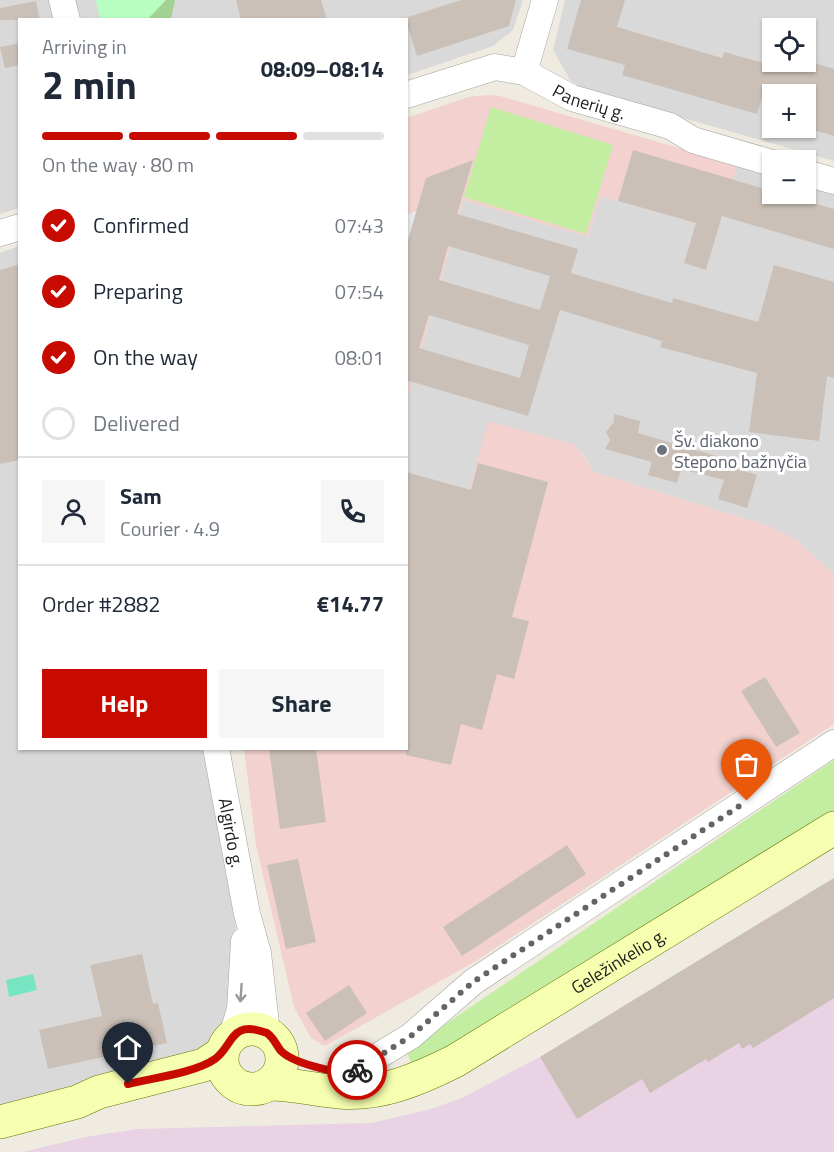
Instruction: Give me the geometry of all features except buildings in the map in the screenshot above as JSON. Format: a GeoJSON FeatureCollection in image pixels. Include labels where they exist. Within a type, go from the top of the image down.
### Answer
{"type":"FeatureCollection","features":[{"type":"Feature","properties":{"kind":"main road","name":"Geležinkelio g."},"geometry":{"type":"LineString","coordinates":[[269,1084],[357,1093],[378,1092],[430,1074],[455,1061],[834,828]]}},
{"type":"Feature","properties":{"kind":"main road"},"geometry":{"type":"LineString","coordinates":[[0,1122],[77,1102],[99,1092],[204,1065],[227,1044],[249,1029],[308,1064],[398,1084]]}},
{"type":"Feature","properties":{"kind":"main road"},"geometry":{"type":"LineString","coordinates":[[77,1102],[115,1102],[162,1096],[205,1086],[235,1084],[252,1089],[269,1084],[280,1069],[274,1042]]}},
{"type":"Feature","properties":{"kind":"main road"},"geometry":{"type":"LineString","coordinates":[[227,1044],[224,1071],[235,1084]]}},
{"type":"Feature","properties":{"kind":"street"},"geometry":{"type":"LineString","coordinates":[[62,0],[66,18]]}},
{"type":"Feature","properties":{"kind":"street"},"geometry":{"type":"LineString","coordinates":[[524,72],[545,0]]}},
{"type":"Feature","properties":{"kind":"street","name":"Panerių g."},"geometry":{"type":"LineString","coordinates":[[408,94],[495,67],[524,72],[540,78],[572,98],[670,126],[693,140],[762,160]]}},
{"type":"Feature","properties":{"kind":"street"},"geometry":{"type":"LineString","coordinates":[[816,176],[834,181]]}},
{"type":"Feature","properties":{"kind":"street"},"geometry":{"type":"LineString","coordinates":[[0,233],[18,228]]}},
{"type":"Feature","properties":{"kind":"street"},"geometry":{"type":"LineString","coordinates":[[350,1073],[411,1036],[473,982],[834,743]]}},
{"type":"Feature","properties":{"kind":"street","name":"Algirdo g."},"geometry":{"type":"LineString","coordinates":[[216,750],[274,1042]]}},
{"type":"Feature","properties":{"kind":"street","name":"Algirdo g."},"geometry":{"type":"LineString","coordinates":[[227,1044],[240,1009],[247,914]]}},
{"type":"Feature","properties":{"kind":"shaded area"},"geometry":{"type":"Polygon","coordinates":[[[0,0],[53,0],[57,18],[18,18],[18,208],[0,214],[0,0]]]}},
{"type":"Feature","properties":{"kind":"shaded area"},"geometry":{"type":"Polygon","coordinates":[[[72,0],[523,0],[513,30],[493,46],[408,75],[408,18],[76,18],[72,0]]]}},
{"type":"Feature","properties":{"kind":"shaded area"},"geometry":{"type":"Polygon","coordinates":[[[565,0],[834,0],[834,161],[816,156],[816,150],[795,150],[585,90],[570,80],[553,50],[565,0]]]}},
{"type":"Feature","properties":{"kind":"shaded area"},"geometry":{"type":"Polygon","coordinates":[[[500,96],[737,165],[706,270],[684,263],[696,223],[600,196],[588,237],[463,200],[408,396],[408,118],[468,97],[500,96]]]}},
{"type":"Feature","properties":{"kind":"shaded area"},"geometry":{"type":"Polygon","coordinates":[[[737,165],[762,173],[762,204],[816,204],[816,188],[834,193],[834,574],[796,540],[772,527],[594,472],[582,453],[408,714],[408,396],[463,200],[588,237],[600,196],[696,223],[706,270],[737,165]]]}},
{"type":"Feature","properties":{"kind":"shaded area"},"geometry":{"type":"Polygon","coordinates":[[[417,211],[408,243],[408,214],[417,211]]]}},
{"type":"Feature","properties":{"kind":"shaded area"},"geometry":{"type":"Polygon","coordinates":[[[18,246],[18,750],[205,750],[235,917],[236,943],[230,1015],[202,1055],[0,1112],[0,253],[18,246]]]}},
{"type":"Feature","properties":{"kind":"shaded area"},"geometry":{"type":"Polygon","coordinates":[[[488,421],[576,445],[594,472],[772,527],[796,540],[834,574],[834,724],[476,961],[325,1046],[311,1038],[294,1007],[256,845],[244,750],[408,750],[408,712],[488,421]]]}},
{"type":"Feature","properties":{"kind":"shaded area"},"geometry":{"type":"Polygon","coordinates":[[[834,878],[834,1152],[23,1152],[85,1137],[138,1129],[372,1123],[431,1109],[462,1098],[540,1057],[834,878]]]}},
{"type":"Feature","properties":{"kind":"green space"},"geometry":{"type":"Polygon","coordinates":[[[96,0],[166,0],[149,18],[100,18],[96,0]]]}},
{"type":"Feature","properties":{"kind":"green space"},"geometry":{"type":"Polygon","coordinates":[[[123,0],[175,0],[171,18],[118,18],[123,0]]]}},
{"type":"Feature","properties":{"kind":"green space"},"geometry":{"type":"Polygon","coordinates":[[[491,107],[613,145],[586,234],[464,197],[491,107]]]}},
{"type":"Feature","properties":{"kind":"green space"},"geometry":{"type":"Polygon","coordinates":[[[834,760],[834,815],[475,1036],[413,1067],[406,1051],[834,760]]]}},
{"type":"Feature","properties":{"kind":"green space"},"geometry":{"type":"Polygon","coordinates":[[[33,974],[37,990],[9,997],[6,980],[33,974]]]}},
{"type":"Feature","properties":{"kind":"way so far"},"geometry":{"type":"LineString","coordinates":[[357,1070],[411,1036],[473,982],[747,801]]}},
{"type":"Feature","properties":{"kind":"place","name":"Šv. diakono Stepono bažnyčia"},"geometry":{"type":"Point","coordinates":[662,450]}},
{"type":"Feature","properties":{"kind":"route"},"geometry":{"type":"LineString","coordinates":[[128,1084],[204,1065],[222,1053],[232,1036],[249,1029],[258,1029],[267,1033],[273,1037],[281,1051],[308,1064],[350,1073],[357,1070]]}}]}
